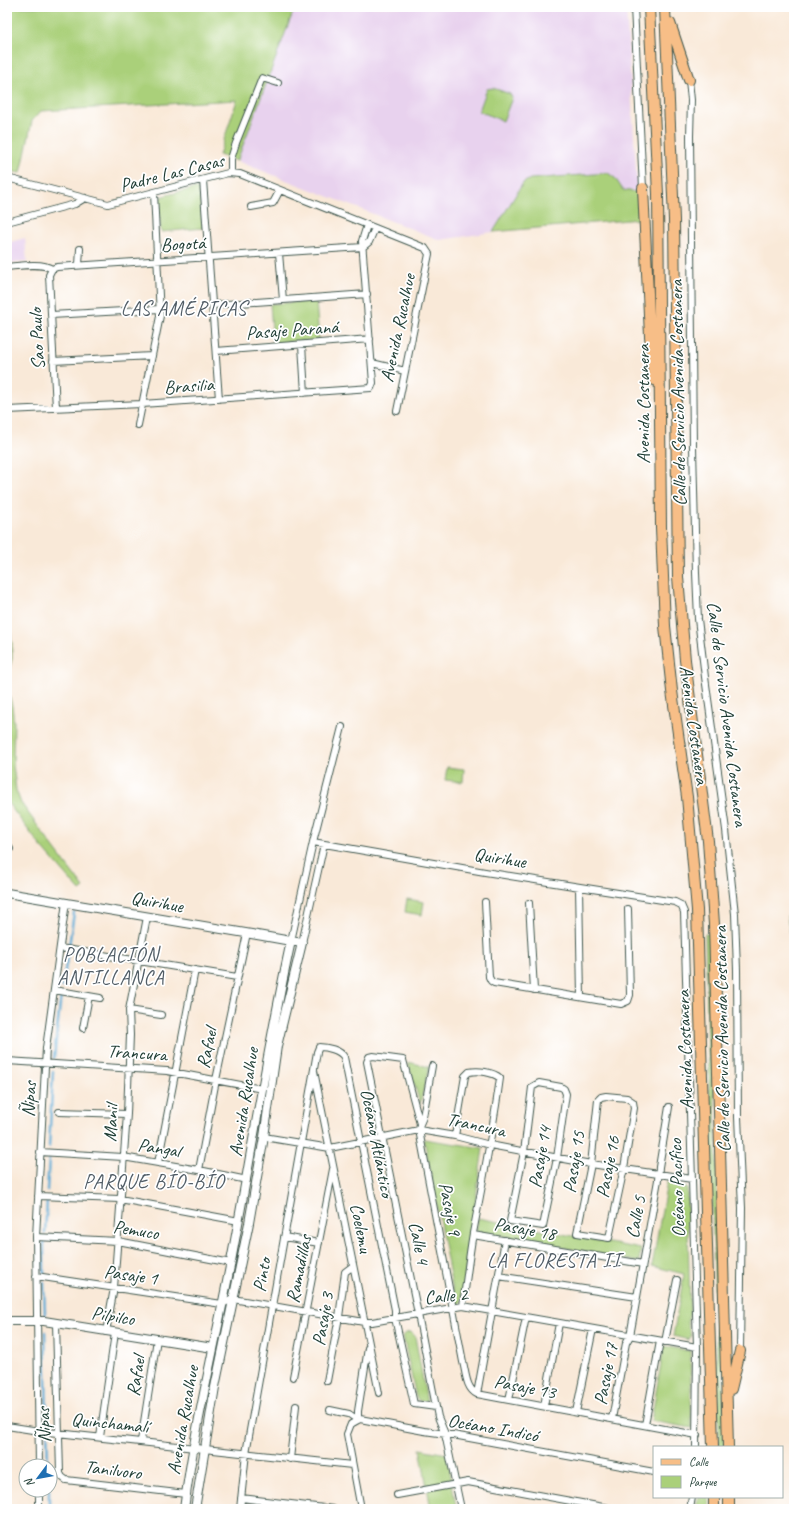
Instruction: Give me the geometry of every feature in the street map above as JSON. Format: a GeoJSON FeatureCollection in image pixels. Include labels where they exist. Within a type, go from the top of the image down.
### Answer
{"type":"FeatureCollection","features":[{"type":"Feature","properties":{"kind":"main road","name":"Avenida Costanera"},"geometry":{"type":"LineString","coordinates":[[649,7],[658,194],[660,425],[665,626],[672,691],[687,796],[698,910],[713,1446]]}},
{"type":"Feature","properties":{"kind":"main road"},"geometry":{"type":"LineString","coordinates":[[666,7],[673,34],[689,80]]}},
{"type":"Feature","properties":{"kind":"main road","name":"Avenida Costanera"},"geometry":{"type":"LineString","coordinates":[[666,7],[673,197],[678,577],[685,660],[708,841],[714,924],[728,1446]]}},
{"type":"Feature","properties":{"kind":"main road"},"geometry":{"type":"LineString","coordinates":[[643,188],[650,336],[660,425]]}},
{"type":"Feature","properties":{"kind":"main road"},"geometry":{"type":"LineString","coordinates":[[727,1403],[740,1351]]}},
{"type":"Feature","properties":{"kind":"main road"},"geometry":{"type":"LineString","coordinates":[[714,1498],[714,1509]]}},
{"type":"Feature","properties":{"kind":"main road"},"geometry":{"type":"LineString","coordinates":[[729,1498],[730,1509]]}},
{"type":"Feature","properties":{"kind":"street"},"geometry":{"type":"LineString","coordinates":[[634,7],[643,188]]}},
{"type":"Feature","properties":{"kind":"street"},"geometry":{"type":"LineString","coordinates":[[231,173],[231,159],[236,143],[262,78],[278,83]]}},
{"type":"Feature","properties":{"kind":"street","name":"Calle de Servicio Avenida Costanera"},"geometry":{"type":"LineString","coordinates":[[689,80],[691,100],[690,143],[693,432],[696,573],[700,634],[726,830],[735,914],[738,1117],[742,1208],[740,1351]]}},
{"type":"Feature","properties":{"kind":"street","name":"Padre Las Casas"},"geometry":{"type":"LineString","coordinates":[[7,178],[106,204],[112,204],[231,173],[240,174],[425,248],[428,251]]}},
{"type":"Feature","properties":{"kind":"street"},"geometry":{"type":"LineString","coordinates":[[203,180],[220,399]]}},
{"type":"Feature","properties":{"kind":"street"},"geometry":{"type":"LineString","coordinates":[[251,206],[273,203],[280,190]]}},
{"type":"Feature","properties":{"kind":"street"},"geometry":{"type":"LineString","coordinates":[[138,425],[160,309],[154,193]]}},
{"type":"Feature","properties":{"kind":"street"},"geometry":{"type":"LineString","coordinates":[[7,222],[75,204],[85,198]]}},
{"type":"Feature","properties":{"kind":"street"},"geometry":{"type":"LineString","coordinates":[[367,225],[362,241],[372,363],[405,371]]}},
{"type":"Feature","properties":{"kind":"street"},"geometry":{"type":"LineString","coordinates":[[363,247],[368,242],[375,228]]}},
{"type":"Feature","properties":{"kind":"street","name":"Bogotá"},"geometry":{"type":"LineString","coordinates":[[7,267],[41,265],[52,269],[79,265],[209,258],[363,247]]}},
{"type":"Feature","properties":{"kind":"street"},"geometry":{"type":"LineString","coordinates":[[79,265],[80,249]]}},
{"type":"Feature","properties":{"kind":"street","name":"Avenida Rucalhue"},"geometry":{"type":"LineString","coordinates":[[397,411],[429,254],[428,251]]}},
{"type":"Feature","properties":{"kind":"street"},"geometry":{"type":"LineString","coordinates":[[279,253],[282,300]]}},
{"type":"Feature","properties":{"kind":"street","name":"Sao Paulo"},"geometry":{"type":"LineString","coordinates":[[52,269],[49,275],[56,408]]}},
{"type":"Feature","properties":{"kind":"street"},"geometry":{"type":"LineString","coordinates":[[212,305],[367,294]]}},
{"type":"Feature","properties":{"kind":"street"},"geometry":{"type":"LineString","coordinates":[[51,315],[160,309]]}},
{"type":"Feature","properties":{"kind":"street","name":"Pasaje Paraná"},"geometry":{"type":"LineString","coordinates":[[216,351],[370,339]]}},
{"type":"Feature","properties":{"kind":"street"},"geometry":{"type":"LineString","coordinates":[[302,345],[305,393]]}},
{"type":"Feature","properties":{"kind":"street"},"geometry":{"type":"LineString","coordinates":[[53,361],[152,356]]}},
{"type":"Feature","properties":{"kind":"street","name":"Brasilia"},"geometry":{"type":"LineString","coordinates":[[7,410],[142,404],[369,388],[373,387],[372,363]]}},
{"type":"Feature","properties":{"kind":"street","name":"Avenida Rucalhue"},"geometry":{"type":"LineString","coordinates":[[184,1509],[213,1348],[247,1180],[269,1046],[313,842],[342,727]]}},
{"type":"Feature","properties":{"kind":"street","name":"Quirihue"},"geometry":{"type":"LineString","coordinates":[[313,842],[485,872],[675,902],[681,905]]}},
{"type":"Feature","properties":{"kind":"street"},"geometry":{"type":"LineString","coordinates":[[7,843],[10,849],[7,853]]}},
{"type":"Feature","properties":{"kind":"street","name":"Avenida Rucalhue"},"geometry":{"type":"LineString","coordinates":[[195,1509],[204,1448],[249,1223],[264,1137],[277,1046],[324,844]]}},
{"type":"Feature","properties":{"kind":"street"},"geometry":{"type":"LineString","coordinates":[[579,887],[581,997]]}},
{"type":"Feature","properties":{"kind":"street","name":"Quirihue"},"geometry":{"type":"LineString","coordinates":[[7,893],[302,943]]}},
{"type":"Feature","properties":{"kind":"street","name":"Ñipas"},"geometry":{"type":"LineString","coordinates":[[39,1458],[41,1431],[36,1237],[40,1152],[48,1030],[66,902]]}},
{"type":"Feature","properties":{"kind":"street"},"geometry":{"type":"LineString","coordinates":[[485,902],[490,981],[494,983],[621,1004],[628,1001],[630,995],[628,910]]}},
{"type":"Feature","properties":{"kind":"street"},"geometry":{"type":"LineString","coordinates":[[529,903],[534,990]]}},
{"type":"Feature","properties":{"kind":"street","name":"Océano Pacífico"},"geometry":{"type":"LineString","coordinates":[[681,905],[684,912],[697,1348],[696,1446]]}},
{"type":"Feature","properties":{"kind":"street","name":"Manil"},"geometry":{"type":"LineString","coordinates":[[100,1437],[111,1332],[127,1114],[129,1010],[147,917]]}},
{"type":"Feature","properties":{"kind":"street","name":"Rafael"},"geometry":{"type":"LineString","coordinates":[[199,1170],[246,933]]}},
{"type":"Feature","properties":{"kind":"street"},"geometry":{"type":"LineString","coordinates":[[60,948],[237,977]]}},
{"type":"Feature","properties":{"kind":"street"},"geometry":{"type":"LineString","coordinates":[[158,1163],[195,970]]}},
{"type":"Feature","properties":{"kind":"street"},"geometry":{"type":"LineString","coordinates":[[54,990],[100,998]]}},
{"type":"Feature","properties":{"kind":"street"},"geometry":{"type":"LineString","coordinates":[[83,1028],[89,996]]}},
{"type":"Feature","properties":{"kind":"street"},"geometry":{"type":"LineString","coordinates":[[129,1010],[161,1015]]}},
{"type":"Feature","properties":{"kind":"street","name":"Pinto"},"geometry":{"type":"LineString","coordinates":[[240,1509],[246,1453],[316,1052],[319,1047],[338,1051],[342,1054]]}},
{"type":"Feature","properties":{"kind":"street","name":"Océano Atlántico"},"geometry":{"type":"LineString","coordinates":[[342,1054],[344,1057],[395,1310],[395,1318],[414,1404],[436,1407]]}},
{"type":"Feature","properties":{"kind":"street","name":"Pasaje 9"},"geometry":{"type":"LineString","coordinates":[[370,1057],[373,1056],[403,1060],[419,1127],[469,1388],[477,1394]]}},
{"type":"Feature","properties":{"kind":"street","name":"Calle 4"},"geometry":{"type":"LineString","coordinates":[[370,1057],[367,1062],[438,1417],[445,1434]]}},
{"type":"Feature","properties":{"kind":"street","name":"Trancura"},"geometry":{"type":"LineString","coordinates":[[7,1061],[176,1072],[262,1089]]}},
{"type":"Feature","properties":{"kind":"street"},"geometry":{"type":"LineString","coordinates":[[419,1127],[423,1117],[432,1066]]}},
{"type":"Feature","properties":{"kind":"street","name":"Coelemu"},"geometry":{"type":"LineString","coordinates":[[314,1068],[379,1393]]}},
{"type":"Feature","properties":{"kind":"street"},"geometry":{"type":"LineString","coordinates":[[455,1136],[466,1076],[469,1072],[474,1071],[496,1075],[500,1078],[490,1145],[473,1235],[463,1306]]}},
{"type":"Feature","properties":{"kind":"street","name":"Pasaje 14"},"geometry":{"type":"LineString","coordinates":[[539,1083],[561,1087],[564,1089],[566,1094],[543,1226],[510,1222],[524,1152],[532,1087],[539,1083]]}},
{"type":"Feature","properties":{"kind":"street","name":"Pasaje 15"},"geometry":{"type":"LineString","coordinates":[[609,1238],[577,1233],[591,1164],[598,1100],[601,1097],[606,1096],[627,1098],[633,1102]]}},
{"type":"Feature","properties":{"kind":"street","name":"Pasaje 16"},"geometry":{"type":"LineString","coordinates":[[609,1238],[624,1168],[634,1108],[633,1102]]}},
{"type":"Feature","properties":{"kind":"street"},"geometry":{"type":"LineString","coordinates":[[660,1174],[659,1167],[669,1107]]}},
{"type":"Feature","properties":{"kind":"street"},"geometry":{"type":"LineString","coordinates":[[59,1112],[127,1114]]}},
{"type":"Feature","properties":{"kind":"street","name":"Trancura"},"geometry":{"type":"LineString","coordinates":[[255,1135],[330,1148],[383,1138],[419,1127],[524,1152],[591,1164],[692,1179]]}},
{"type":"Feature","properties":{"kind":"street","name":"Pangal"},"geometry":{"type":"LineString","coordinates":[[40,1152],[123,1157],[247,1180]]}},
{"type":"Feature","properties":{"kind":"street","name":"Ramadillas"},"geometry":{"type":"LineString","coordinates":[[293,1377],[333,1166]]}},
{"type":"Feature","properties":{"kind":"street","name":"Calle 5"},"geometry":{"type":"LineString","coordinates":[[630,1336],[660,1174]]}},
{"type":"Feature","properties":{"kind":"street"},"geometry":{"type":"LineString","coordinates":[[38,1196],[120,1199],[239,1221]]}},
{"type":"Feature","properties":{"kind":"street","name":"Pasaje 18"},"geometry":{"type":"LineString","coordinates":[[473,1235],[643,1264]]}},
{"type":"Feature","properties":{"kind":"street","name":"Pemuco"},"geometry":{"type":"LineString","coordinates":[[36,1237],[118,1241],[231,1263]]}},
{"type":"Feature","properties":{"kind":"street"},"geometry":{"type":"LineString","coordinates":[[284,1237],[319,1243]]}},
{"type":"Feature","properties":{"kind":"street","name":"Pasaje 13"},"geometry":{"type":"LineString","coordinates":[[505,1240],[477,1394],[697,1435]]}},
{"type":"Feature","properties":{"kind":"street","name":"Pasaje 3"},"geometry":{"type":"LineString","coordinates":[[327,1381],[346,1272],[353,1266]]}},
{"type":"Feature","properties":{"kind":"street","name":"Pasaje 1"},"geometry":{"type":"LineString","coordinates":[[36,1276],[222,1304]]}},
{"type":"Feature","properties":{"kind":"street"},"geometry":{"type":"LineString","coordinates":[[498,1276],[637,1297]]}},
{"type":"Feature","properties":{"kind":"street"},"geometry":{"type":"LineString","coordinates":[[645,1425],[677,1280]]}},
{"type":"Feature","properties":{"kind":"street"},"geometry":{"type":"LineString","coordinates":[[222,1304],[233,1299]]}},
{"type":"Feature","properties":{"kind":"street","name":"Calle 2"},"geometry":{"type":"LineString","coordinates":[[233,1299],[364,1322],[372,1322],[463,1306],[697,1348]]}},
{"type":"Feature","properties":{"kind":"street"},"geometry":{"type":"LineString","coordinates":[[509,1400],[526,1317]]}},
{"type":"Feature","properties":{"kind":"street","name":"Pilpilco"},"geometry":{"type":"LineString","coordinates":[[7,1321],[37,1321],[56,1323],[213,1348]]}},
{"type":"Feature","properties":{"kind":"street","name":"Ñipas"},"geometry":{"type":"LineString","coordinates":[[56,1323],[56,1432],[60,1473],[62,1477]]}},
{"type":"Feature","properties":{"kind":"street"},"geometry":{"type":"LineString","coordinates":[[544,1406],[559,1323]]}},
{"type":"Feature","properties":{"kind":"street"},"geometry":{"type":"LineString","coordinates":[[576,1412],[593,1329]]}},
{"type":"Feature","properties":{"kind":"street","name":"Pasaje 17"},"geometry":{"type":"LineString","coordinates":[[612,1419],[626,1343],[630,1336]]}},
{"type":"Feature","properties":{"kind":"street","name":"Rafael"},"geometry":{"type":"LineString","coordinates":[[141,1441],[157,1339]]}},
{"type":"Feature","properties":{"kind":"street"},"geometry":{"type":"LineString","coordinates":[[361,1509],[347,1434],[351,1424],[358,1420],[359,1404],[369,1345]]}},
{"type":"Feature","properties":{"kind":"street"},"geometry":{"type":"LineString","coordinates":[[290,1459],[296,1406]]}},
{"type":"Feature","properties":{"kind":"street","name":"Océano Indicó"},"geometry":{"type":"LineString","coordinates":[[330,1410],[349,1414],[358,1420],[367,1419],[424,1432],[445,1434],[653,1472]]}},
{"type":"Feature","properties":{"kind":"street","name":"Quinchamalí"},"geometry":{"type":"LineString","coordinates":[[7,1426],[352,1465]]}},
{"type":"Feature","properties":{"kind":"street"},"geometry":{"type":"LineString","coordinates":[[445,1434],[461,1509]]}},
{"type":"Feature","properties":{"kind":"street","name":"Tanilvoro"},"geometry":{"type":"LineString","coordinates":[[62,1477],[66,1480],[186,1494]]}},
{"type":"Feature","properties":{"kind":"street"},"geometry":{"type":"LineString","coordinates":[[397,1496],[456,1483],[468,1482],[614,1509]]}},
{"type":"Feature","properties":{"kind":"street"},"geometry":{"type":"LineString","coordinates":[[39,1498],[39,1509]]}},
{"type":"Feature","properties":{"kind":"street"},"geometry":{"type":"LineString","coordinates":[[241,1498],[333,1509]]}},
{"type":"Feature","properties":{"kind":"street"},"geometry":{"type":"LineString","coordinates":[[690,1509],[692,1498]]}},
{"type":"Feature","properties":{"kind":"shaded area"},"geometry":{"type":"Polygon","coordinates":[[[295,7],[626,7],[639,219],[493,232],[440,240],[237,161],[295,7]]]}},
{"type":"Feature","properties":{"kind":"shaded area"},"geometry":{"type":"Polygon","coordinates":[[[25,238],[27,262],[7,263],[7,243],[25,238]]]}},
{"type":"Feature","properties":{"kind":"green space"},"geometry":{"type":"Polygon","coordinates":[[[7,7],[295,7],[237,161],[219,155],[237,100],[41,111],[32,121],[21,173],[7,171],[7,7]]]}},
{"type":"Feature","properties":{"kind":"green space"},"geometry":{"type":"Polygon","coordinates":[[[493,88],[510,94],[512,98],[503,121],[479,111],[487,89],[493,88]]]}},
{"type":"Feature","properties":{"kind":"green space"},"geometry":{"type":"Polygon","coordinates":[[[608,173],[615,178],[623,190],[637,192],[639,219],[493,232],[523,183],[530,179],[608,173]]]}},
{"type":"Feature","properties":{"kind":"green space"},"geometry":{"type":"Polygon","coordinates":[[[195,188],[199,190],[203,228],[161,232],[158,203],[160,198],[195,188]]]}},
{"type":"Feature","properties":{"kind":"green space"},"geometry":{"type":"Polygon","coordinates":[[[316,301],[319,340],[273,343],[270,304],[316,301]]]}},
{"type":"Feature","properties":{"kind":"green space"},"geometry":{"type":"Polygon","coordinates":[[[7,605],[12,643],[12,659],[8,674],[8,689],[14,723],[13,764],[16,790],[21,803],[84,888],[80,891],[39,844],[7,802],[7,605]]]}},
{"type":"Feature","properties":{"kind":"green space"},"geometry":{"type":"Polygon","coordinates":[[[447,767],[464,769],[463,782],[445,780],[447,767]]]}},
{"type":"Feature","properties":{"kind":"green space"},"geometry":{"type":"Polygon","coordinates":[[[407,899],[424,902],[422,915],[405,912],[407,899]]]}},
{"type":"Feature","properties":{"kind":"green space"},"geometry":{"type":"Polygon","coordinates":[[[794,914],[794,954],[787,916],[794,914]]]}},
{"type":"Feature","properties":{"kind":"green space"},"geometry":{"type":"Polygon","coordinates":[[[705,934],[710,934],[725,1446],[719,1446],[705,934]]]}},
{"type":"Feature","properties":{"kind":"green space"},"geometry":{"type":"Polygon","coordinates":[[[408,1062],[429,1067],[420,1104],[408,1062]]]}},
{"type":"Feature","properties":{"kind":"green space"},"geometry":{"type":"Polygon","coordinates":[[[424,1139],[483,1148],[461,1303],[456,1307],[424,1139]]]}},
{"type":"Feature","properties":{"kind":"green space"},"geometry":{"type":"Polygon","coordinates":[[[667,1182],[687,1188],[690,1312],[687,1323],[691,1335],[689,1340],[673,1336],[684,1274],[652,1266],[667,1182]]]}},
{"type":"Feature","properties":{"kind":"green space"},"geometry":{"type":"Polygon","coordinates":[[[478,1218],[641,1249],[639,1262],[476,1231],[478,1218]]]}},
{"type":"Feature","properties":{"kind":"green space"},"geometry":{"type":"Polygon","coordinates":[[[411,1332],[415,1336],[427,1402],[418,1400],[416,1397],[403,1336],[406,1333],[411,1332]]]}},
{"type":"Feature","properties":{"kind":"green space"},"geometry":{"type":"Polygon","coordinates":[[[664,1346],[690,1351],[692,1428],[651,1421],[664,1346]]]}},
{"type":"Feature","properties":{"kind":"green space"},"geometry":{"type":"Polygon","coordinates":[[[420,1449],[447,1454],[456,1506],[453,1509],[431,1509],[420,1449]]]}},
{"type":"Feature","properties":{"kind":"green space"},"geometry":{"type":"Polygon","coordinates":[[[698,1498],[709,1498],[709,1509],[696,1509],[698,1498]]]}},
{"type":"Feature","properties":{"kind":"waterway"},"geometry":{"type":"LineString","coordinates":[[69,946],[74,913]]}},
{"type":"Feature","properties":{"kind":"waterway"},"geometry":{"type":"LineString","coordinates":[[62,987],[68,953]]}},
{"type":"Feature","properties":{"kind":"waterway"},"geometry":{"type":"LineString","coordinates":[[54,1058],[61,995]]}},
{"type":"Feature","properties":{"kind":"waterway"},"geometry":{"type":"LineString","coordinates":[[49,1147],[53,1072]]}},
{"type":"Feature","properties":{"kind":"waterway"},"geometry":{"type":"LineString","coordinates":[[47,1191],[49,1159]]}},
{"type":"Feature","properties":{"kind":"waterway"},"geometry":{"type":"LineString","coordinates":[[45,1233],[47,1200]]}},
{"type":"Feature","properties":{"kind":"waterway"},"geometry":{"type":"LineString","coordinates":[[44,1242],[44,1273]]}},
{"type":"Feature","properties":{"kind":"waterway"},"geometry":{"type":"LineString","coordinates":[[44,1283],[45,1315]]}},
{"type":"Feature","properties":{"kind":"waterway"},"geometry":{"type":"LineString","coordinates":[[45,1332],[48,1458]]}},
{"type":"Feature","properties":{"kind":"waterway"},"geometry":{"type":"LineString","coordinates":[[49,1498],[49,1509]]}},
{"type":"Feature","properties":{"kind":"district","name":"LAS AMÉRICAS"},"geometry":{"type":"Point","coordinates":[184,308]}},
{"type":"Feature","properties":{"kind":"district","name":"POBLACIÓN ANTILLANCA"},"geometry":{"type":"Point","coordinates":[111,966]}},
{"type":"Feature","properties":{"kind":"district","name":"PARQUE BÍO-BÍO"},"geometry":{"type":"Point","coordinates":[154,1181]}},
{"type":"Feature","properties":{"kind":"district","name":"LA FLORESTA II"},"geometry":{"type":"Point","coordinates":[554,1260]}}]}
